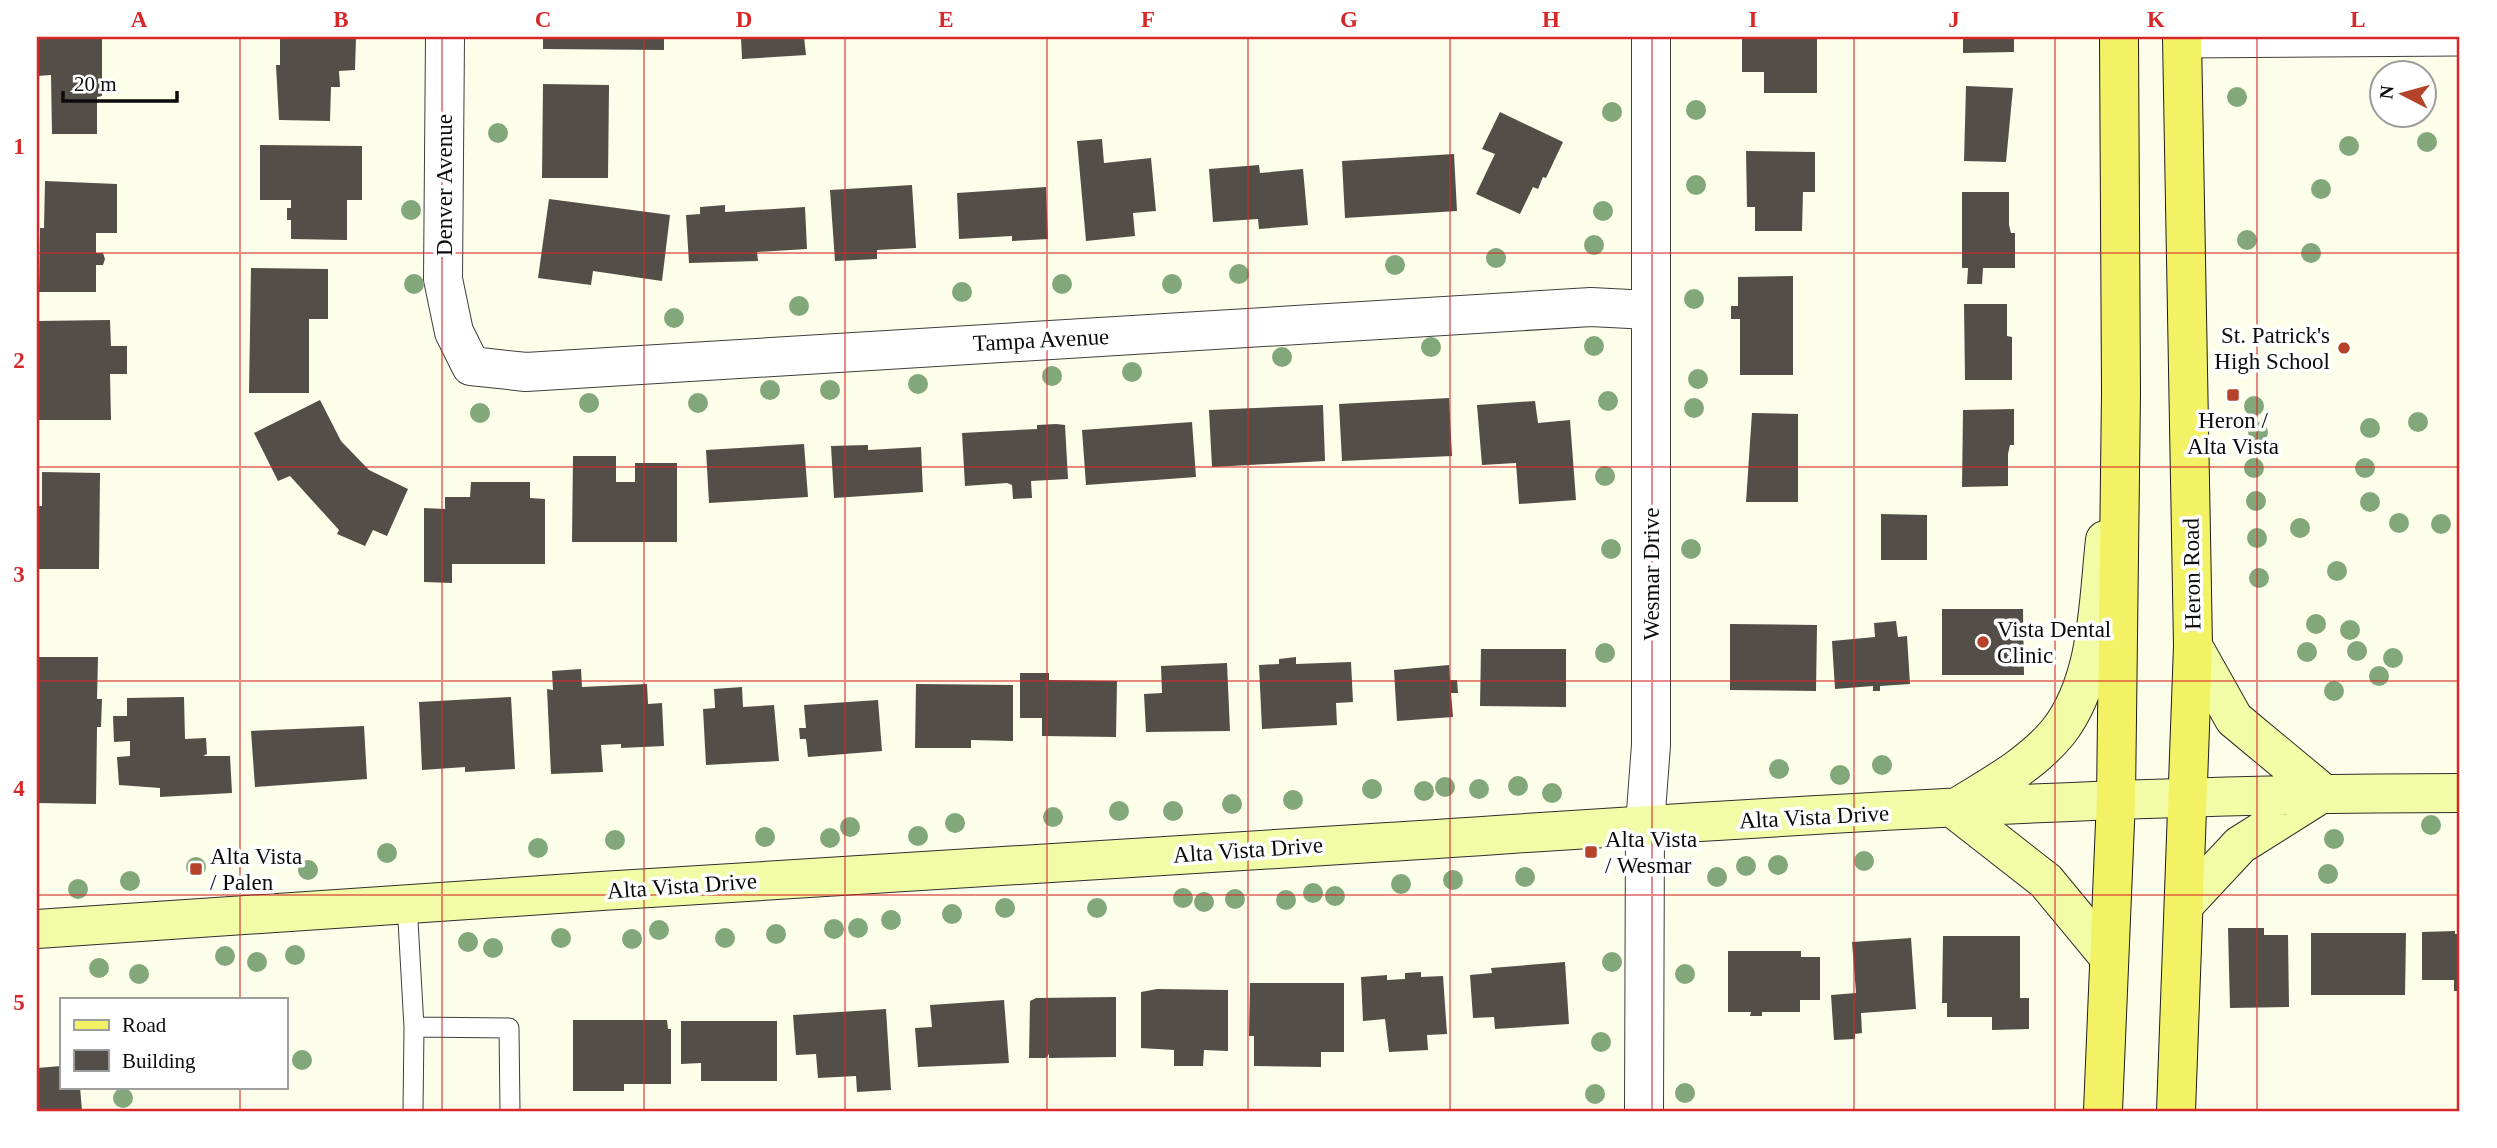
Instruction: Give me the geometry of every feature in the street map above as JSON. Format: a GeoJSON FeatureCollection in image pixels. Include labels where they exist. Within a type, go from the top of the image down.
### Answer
{"type":"FeatureCollection","features":[{"type":"Feature","properties":{"kind":"main road"},"geometry":{"type":"LineString","coordinates":[[2103,1111],[2116,799],[2121,393],[2119,37]]}},
{"type":"Feature","properties":{"kind":"main road","name":"Heron Road"},"geometry":{"type":"LineString","coordinates":[[2176,1111],[2193,646],[2183,42]]}},
{"type":"Feature","properties":{"kind":"street","name":"Denver Avenue"},"geometry":{"type":"LineString","coordinates":[[445,37],[443,279],[454,332]]}},
{"type":"Feature","properties":{"kind":"street","name":"Wesmar Drive"},"geometry":{"type":"LineString","coordinates":[[1644,1111],[1646,825],[1651,745],[1651,37]]}},
{"type":"Feature","properties":{"kind":"street","name":"Tampa Avenue"},"geometry":{"type":"LineString","coordinates":[[454,332],[471,366],[526,372],[1577,308],[1649,310]]}},
{"type":"Feature","properties":{"kind":"street"},"geometry":{"type":"LineString","coordinates":[[2108,956],[2046,881],[1954,809],[2019,769],[2058,731],[2081,689],[2094,640],[2121,393]]}},
{"type":"Feature","properties":{"kind":"street"},"geometry":{"type":"LineString","coordinates":[[2185,905],[2240,845],[2323,793],[2235,719],[2193,646]]}},
{"type":"Feature","properties":{"kind":"street","name":"Alta Vista Drive"},"geometry":{"type":"LineString","coordinates":[[37,929],[1646,825],[2116,799],[2323,793],[2460,793]]}},
{"type":"Feature","properties":{"kind":"lane"},"geometry":{"type":"LineString","coordinates":[[2183,42],[2460,46]]}},
{"type":"Feature","properties":{"kind":"lane"},"geometry":{"type":"LineString","coordinates":[[407,903],[414,1027],[413,1111]]}},
{"type":"Feature","properties":{"kind":"lane"},"geometry":{"type":"LineString","coordinates":[[414,1027],[509,1028],[510,1111]]}},
{"type":"Feature","properties":{"kind":"building"},"geometry":{"type":"Polygon","coordinates":[[[37,37],[102,37],[102,96],[97,97],[97,134],[52,134],[51,75],[37,76],[37,37]]]}},
{"type":"Feature","properties":{"kind":"building"},"geometry":{"type":"Polygon","coordinates":[[[280,37],[356,37],[355,70],[339,71],[340,87],[331,87],[330,121],[279,120],[276,65],[280,65],[280,37]]]}},
{"type":"Feature","properties":{"kind":"building"},"geometry":{"type":"Polygon","coordinates":[[[543,37],[664,37],[664,50],[543,49],[543,37]]]}},
{"type":"Feature","properties":{"kind":"building"},"geometry":{"type":"Polygon","coordinates":[[[741,37],[804,37],[806,55],[742,59],[741,37]]]}},
{"type":"Feature","properties":{"kind":"building"},"geometry":{"type":"Polygon","coordinates":[[[1742,37],[1817,37],[1817,93],[1764,93],[1764,72],[1742,72],[1742,37]]]}},
{"type":"Feature","properties":{"kind":"building"},"geometry":{"type":"Polygon","coordinates":[[[1963,37],[2014,37],[2014,52],[1963,53],[1963,37]]]}},
{"type":"Feature","properties":{"kind":"building"},"geometry":{"type":"Polygon","coordinates":[[[543,84],[609,85],[608,178],[542,178],[543,84]]]}},
{"type":"Feature","properties":{"kind":"building"},"geometry":{"type":"Polygon","coordinates":[[[1966,86],[2013,88],[2006,162],[1964,161],[1966,86]]]}},
{"type":"Feature","properties":{"kind":"building"},"geometry":{"type":"Polygon","coordinates":[[[1500,112],[1563,142],[1546,178],[1543,177],[1538,189],[1533,187],[1520,214],[1476,194],[1495,154],[1482,149],[1500,112]]]}},
{"type":"Feature","properties":{"kind":"building"},"geometry":{"type":"Polygon","coordinates":[[[1102,139],[1104,163],[1151,158],[1156,211],[1133,213],[1135,236],[1086,241],[1077,141],[1102,139]]]}},
{"type":"Feature","properties":{"kind":"building"},"geometry":{"type":"Polygon","coordinates":[[[260,145],[362,146],[362,200],[347,200],[347,240],[291,239],[291,220],[287,220],[287,208],[291,208],[291,200],[260,200],[260,145]]]}},
{"type":"Feature","properties":{"kind":"building"},"geometry":{"type":"Polygon","coordinates":[[[1746,151],[1815,152],[1815,192],[1803,192],[1802,231],[1755,231],[1755,207],[1747,207],[1746,151]]]}},
{"type":"Feature","properties":{"kind":"building"},"geometry":{"type":"Polygon","coordinates":[[[1454,154],[1457,211],[1345,218],[1342,161],[1454,154]]]}},
{"type":"Feature","properties":{"kind":"building"},"geometry":{"type":"Polygon","coordinates":[[[1259,165],[1260,173],[1303,169],[1308,225],[1259,229],[1258,219],[1213,222],[1209,169],[1259,165]]]}},
{"type":"Feature","properties":{"kind":"building"},"geometry":{"type":"Polygon","coordinates":[[[45,181],[117,184],[117,233],[96,233],[96,253],[103,253],[105,259],[103,265],[96,265],[96,292],[39,292],[40,228],[44,228],[45,181]]]}},
{"type":"Feature","properties":{"kind":"building"},"geometry":{"type":"Polygon","coordinates":[[[912,185],[916,248],[877,250],[877,259],[835,261],[830,190],[912,185]]]}},
{"type":"Feature","properties":{"kind":"building"},"geometry":{"type":"Polygon","coordinates":[[[1046,187],[1048,239],[1012,241],[1012,236],[959,239],[957,193],[1046,187]]]}},
{"type":"Feature","properties":{"kind":"building"},"geometry":{"type":"Polygon","coordinates":[[[1962,192],[2009,192],[2009,225],[2011,233],[2015,233],[2015,268],[1983,268],[1982,284],[1967,284],[1968,268],[1962,268],[1962,192]]]}},
{"type":"Feature","properties":{"kind":"building"},"geometry":{"type":"Polygon","coordinates":[[[549,199],[670,215],[662,281],[593,271],[591,285],[538,278],[549,199]]]}},
{"type":"Feature","properties":{"kind":"building"},"geometry":{"type":"Polygon","coordinates":[[[725,205],[725,212],[805,207],[807,249],[757,252],[758,261],[689,263],[686,215],[700,214],[700,207],[725,205]]]}},
{"type":"Feature","properties":{"kind":"building"},"geometry":{"type":"Polygon","coordinates":[[[251,268],[328,269],[328,319],[309,319],[309,393],[249,393],[251,268]]]}},
{"type":"Feature","properties":{"kind":"building"},"geometry":{"type":"Polygon","coordinates":[[[1793,276],[1793,375],[1740,375],[1740,319],[1731,319],[1731,306],[1738,306],[1738,277],[1793,276]]]}},
{"type":"Feature","properties":{"kind":"building"},"geometry":{"type":"Polygon","coordinates":[[[1964,304],[2007,304],[2007,336],[2012,337],[2012,380],[1965,380],[1964,304]]]}},
{"type":"Feature","properties":{"kind":"building"},"geometry":{"type":"Polygon","coordinates":[[[110,320],[111,346],[127,346],[127,374],[110,374],[111,420],[37,420],[37,321],[110,320]]]}},
{"type":"Feature","properties":{"kind":"building"},"geometry":{"type":"Polygon","coordinates":[[[1449,398],[1452,456],[1342,461],[1339,404],[1449,398]]]}},
{"type":"Feature","properties":{"kind":"building"},"geometry":{"type":"Polygon","coordinates":[[[320,400],[341,441],[369,470],[408,489],[387,536],[373,530],[365,546],[337,534],[339,530],[290,476],[278,481],[254,433],[320,400]]]}},
{"type":"Feature","properties":{"kind":"building"},"geometry":{"type":"Polygon","coordinates":[[[1535,401],[1538,423],[1570,420],[1576,500],[1519,504],[1516,463],[1482,465],[1477,405],[1535,401]]]}},
{"type":"Feature","properties":{"kind":"building"},"geometry":{"type":"Polygon","coordinates":[[[1323,405],[1325,461],[1212,467],[1209,410],[1323,405]]]}},
{"type":"Feature","properties":{"kind":"building"},"geometry":{"type":"Polygon","coordinates":[[[2014,409],[2014,445],[2010,445],[2008,454],[2008,486],[1962,487],[1963,410],[2014,409]]]}},
{"type":"Feature","properties":{"kind":"building"},"geometry":{"type":"Polygon","coordinates":[[[1752,413],[1798,414],[1798,502],[1746,502],[1752,413]]]}},
{"type":"Feature","properties":{"kind":"building"},"geometry":{"type":"Polygon","coordinates":[[[1192,422],[1196,477],[1086,485],[1082,430],[1192,422]]]}},
{"type":"Feature","properties":{"kind":"building"},"geometry":{"type":"Polygon","coordinates":[[[1037,425],[1065,425],[1068,479],[1031,481],[1032,498],[1013,499],[1012,485],[1007,483],[965,486],[962,433],[1037,429],[1037,425]]]}},
{"type":"Feature","properties":{"kind":"building"},"geometry":{"type":"Polygon","coordinates":[[[804,444],[808,497],[709,503],[706,450],[804,444]]]}},
{"type":"Feature","properties":{"kind":"building"},"geometry":{"type":"Polygon","coordinates":[[[868,445],[868,450],[921,447],[923,492],[834,498],[831,446],[868,445]]]}},
{"type":"Feature","properties":{"kind":"building"},"geometry":{"type":"Polygon","coordinates":[[[573,456],[616,456],[616,482],[635,482],[635,463],[677,463],[677,542],[572,542],[573,456]]]}},
{"type":"Feature","properties":{"kind":"building"},"geometry":{"type":"Polygon","coordinates":[[[42,472],[100,473],[99,569],[37,569],[37,520],[38,506],[42,506],[42,472]]]}},
{"type":"Feature","properties":{"kind":"building"},"geometry":{"type":"Polygon","coordinates":[[[471,482],[530,482],[530,498],[545,499],[545,564],[452,564],[452,583],[424,582],[424,508],[445,509],[445,497],[470,497],[471,482]]]}},
{"type":"Feature","properties":{"kind":"building"},"geometry":{"type":"Polygon","coordinates":[[[1881,514],[1927,515],[1927,560],[1881,560],[1881,514]]]}},
{"type":"Feature","properties":{"kind":"building","name":"Vista Dental Clinic"},"geometry":{"type":"Polygon","coordinates":[[[1942,609],[2023,609],[2024,675],[1942,675],[1942,609]]]}},
{"type":"Feature","properties":{"kind":"building"},"geometry":{"type":"Polygon","coordinates":[[[1896,621],[1898,637],[1907,636],[1910,684],[1880,686],[1880,691],[1873,691],[1873,686],[1835,689],[1832,641],[1875,637],[1874,623],[1896,621]]]}},
{"type":"Feature","properties":{"kind":"building"},"geometry":{"type":"Polygon","coordinates":[[[1730,624],[1817,625],[1816,691],[1730,690],[1730,624]]]}},
{"type":"Feature","properties":{"kind":"building"},"geometry":{"type":"Polygon","coordinates":[[[1481,649],[1566,649],[1566,707],[1480,706],[1481,649]]]}},
{"type":"Feature","properties":{"kind":"building"},"geometry":{"type":"Polygon","coordinates":[[[37,657],[98,657],[97,699],[102,699],[101,727],[97,727],[96,804],[37,803],[37,657]]]}},
{"type":"Feature","properties":{"kind":"building"},"geometry":{"type":"Polygon","coordinates":[[[1296,657],[1296,664],[1351,662],[1353,702],[1336,703],[1337,725],[1262,729],[1259,665],[1279,664],[1279,659],[1296,657]]]}},
{"type":"Feature","properties":{"kind":"building"},"geometry":{"type":"Polygon","coordinates":[[[1227,663],[1230,731],[1146,732],[1144,694],[1162,693],[1161,666],[1227,663]]]}},
{"type":"Feature","properties":{"kind":"building"},"geometry":{"type":"Polygon","coordinates":[[[1449,665],[1450,680],[1457,680],[1458,693],[1451,693],[1453,717],[1397,721],[1394,670],[1449,665]]]}},
{"type":"Feature","properties":{"kind":"building"},"geometry":{"type":"Polygon","coordinates":[[[581,669],[582,687],[647,684],[648,704],[662,703],[664,746],[621,748],[621,744],[601,745],[603,772],[551,774],[547,689],[553,690],[552,671],[581,669]]]}},
{"type":"Feature","properties":{"kind":"building"},"geometry":{"type":"Polygon","coordinates":[[[1020,673],[1049,673],[1049,680],[1117,681],[1116,737],[1042,736],[1042,718],[1020,718],[1020,673]]]}},
{"type":"Feature","properties":{"kind":"building"},"geometry":{"type":"Polygon","coordinates":[[[916,684],[1013,685],[1013,741],[971,740],[971,748],[915,748],[916,684]]]}},
{"type":"Feature","properties":{"kind":"building"},"geometry":{"type":"Polygon","coordinates":[[[742,687],[743,707],[774,705],[779,761],[706,765],[703,709],[715,708],[714,689],[742,687]]]}},
{"type":"Feature","properties":{"kind":"building"},"geometry":{"type":"Polygon","coordinates":[[[184,697],[185,739],[206,738],[207,754],[203,756],[230,756],[232,793],[160,797],[160,788],[119,785],[117,757],[130,756],[130,741],[114,742],[113,716],[127,716],[127,698],[184,697]]]}},
{"type":"Feature","properties":{"kind":"building"},"geometry":{"type":"Polygon","coordinates":[[[511,697],[515,769],[465,772],[465,767],[422,770],[419,702],[511,697]]]}},
{"type":"Feature","properties":{"kind":"building"},"geometry":{"type":"Polygon","coordinates":[[[878,700],[882,751],[808,757],[806,739],[800,739],[799,728],[806,728],[804,705],[878,700]]]}},
{"type":"Feature","properties":{"kind":"building"},"geometry":{"type":"Polygon","coordinates":[[[364,726],[367,779],[255,787],[251,731],[364,726]]]}},
{"type":"Feature","properties":{"kind":"building"},"geometry":{"type":"Polygon","coordinates":[[[2228,928],[2264,928],[2264,935],[2288,935],[2289,1007],[2230,1008],[2228,928]]]}},
{"type":"Feature","properties":{"kind":"building"},"geometry":{"type":"Polygon","coordinates":[[[2455,931],[2455,934],[2460,934],[2460,991],[2454,991],[2454,980],[2422,980],[2422,932],[2455,931]]]}},
{"type":"Feature","properties":{"kind":"building"},"geometry":{"type":"Polygon","coordinates":[[[2311,933],[2406,933],[2405,995],[2311,995],[2311,933]]]}},
{"type":"Feature","properties":{"kind":"building"},"geometry":{"type":"Polygon","coordinates":[[[1943,936],[2020,936],[2020,998],[2029,998],[2029,1029],[1992,1030],[1992,1017],[1947,1017],[1947,1003],[1942,1003],[1943,936]]]}},
{"type":"Feature","properties":{"kind":"building"},"geometry":{"type":"Polygon","coordinates":[[[1911,938],[1916,1009],[1861,1013],[1862,1033],[1855,1034],[1855,1039],[1834,1040],[1831,995],[1856,993],[1852,942],[1911,938]]]}},
{"type":"Feature","properties":{"kind":"building"},"geometry":{"type":"Polygon","coordinates":[[[1728,951],[1801,951],[1801,957],[1820,957],[1820,1000],[1800,1000],[1800,1012],[1762,1012],[1762,1016],[1750,1016],[1751,1012],[1728,1012],[1728,951]]]}},
{"type":"Feature","properties":{"kind":"building"},"geometry":{"type":"Polygon","coordinates":[[[1565,962],[1569,1024],[1495,1029],[1494,1017],[1473,1018],[1470,975],[1492,973],[1491,968],[1565,962]]]}},
{"type":"Feature","properties":{"kind":"building"},"geometry":{"type":"Polygon","coordinates":[[[1421,972],[1421,977],[1443,976],[1447,1034],[1427,1035],[1428,1050],[1389,1052],[1385,1019],[1363,1021],[1361,977],[1387,975],[1387,980],[1405,979],[1405,973],[1421,972]]]}},
{"type":"Feature","properties":{"kind":"building"},"geometry":{"type":"Polygon","coordinates":[[[1250,983],[1344,983],[1344,1052],[1321,1052],[1321,1067],[1254,1066],[1254,1036],[1249,1036],[1250,983]]]}},
{"type":"Feature","properties":{"kind":"building"},"geometry":{"type":"Polygon","coordinates":[[[1157,989],[1228,990],[1228,1051],[1204,1050],[1203,1066],[1174,1066],[1174,1050],[1141,1048],[1141,992],[1157,989]]]}},
{"type":"Feature","properties":{"kind":"building"},"geometry":{"type":"Polygon","coordinates":[[[1116,997],[1116,1057],[1049,1058],[1049,1054],[1046,1058],[1029,1058],[1030,1001],[1036,998],[1116,997]]]}},
{"type":"Feature","properties":{"kind":"building"},"geometry":{"type":"Polygon","coordinates":[[[1004,1000],[1009,1063],[918,1067],[915,1028],[932,1027],[930,1005],[1004,1000]]]}},
{"type":"Feature","properties":{"kind":"building"},"geometry":{"type":"Polygon","coordinates":[[[886,1009],[891,1090],[857,1092],[856,1076],[818,1078],[816,1054],[796,1055],[793,1015],[886,1009]]]}},
{"type":"Feature","properties":{"kind":"building"},"geometry":{"type":"Polygon","coordinates":[[[573,1020],[667,1020],[668,1029],[671,1029],[671,1084],[624,1084],[624,1091],[573,1091],[573,1020]]]}},
{"type":"Feature","properties":{"kind":"building"},"geometry":{"type":"Polygon","coordinates":[[[681,1021],[777,1021],[777,1081],[701,1081],[701,1063],[681,1064],[681,1021]]]}},
{"type":"Feature","properties":{"kind":"building"},"geometry":{"type":"Polygon","coordinates":[[[60,1066],[60,1088],[80,1088],[82,1111],[37,1111],[37,1068],[60,1066]]]}},
{"type":"Feature","properties":{"kind":"place","name":"St. Patrick's High School"},"geometry":{"type":"Point","coordinates":[2344,348]}},
{"type":"Feature","properties":{"kind":"place","name":"Heron / Alta Vista"},"geometry":{"type":"Point","coordinates":[2233,395]}},
{"type":"Feature","properties":{"kind":"place","name":"Vista Dental Clinic"},"geometry":{"type":"Point","coordinates":[1983,642]}},
{"type":"Feature","properties":{"kind":"place","name":"Alta Vista / Wesmar"},"geometry":{"type":"Point","coordinates":[1591,852]}},
{"type":"Feature","properties":{"kind":"place","name":"Alta Vista / Palen"},"geometry":{"type":"Point","coordinates":[196,869]}}]}
